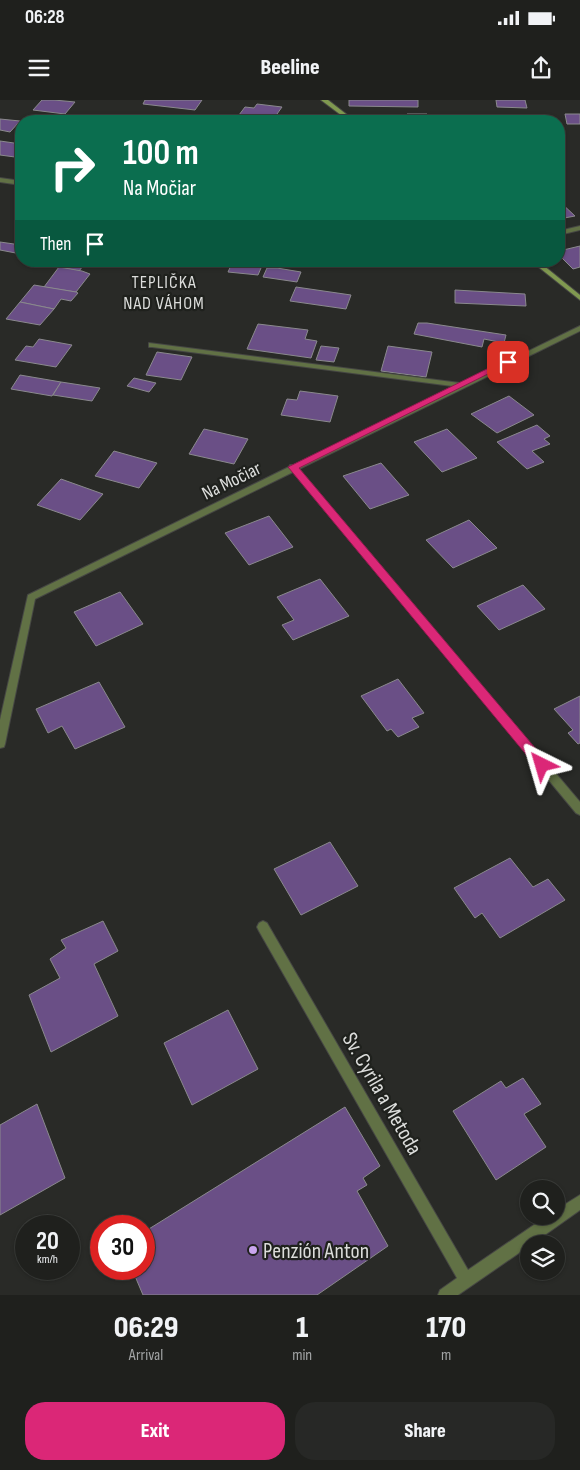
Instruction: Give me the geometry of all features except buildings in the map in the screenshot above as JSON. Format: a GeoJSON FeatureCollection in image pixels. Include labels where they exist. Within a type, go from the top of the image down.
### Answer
{"type":"FeatureCollection","features":[{"type":"Feature","properties":{"kind":"main road"},"geometry":{"type":"LineString","coordinates":[[324,100],[344,115]]}},
{"type":"Feature","properties":{"kind":"main road"},"geometry":{"type":"LineString","coordinates":[[541,267],[580,298]]}},
{"type":"Feature","properties":{"kind":"street"},"geometry":{"type":"LineString","coordinates":[[0,180],[15,182]]}},
{"type":"Feature","properties":{"kind":"street"},"geometry":{"type":"LineString","coordinates":[[565,232],[580,228]]}},
{"type":"Feature","properties":{"kind":"street","name":"Na Močiar"},"geometry":{"type":"LineString","coordinates":[[0,744],[31,597],[460,385],[580,328]]}},
{"type":"Feature","properties":{"kind":"street"},"geometry":{"type":"LineString","coordinates":[[152,345],[460,385]]}},
{"type":"Feature","properties":{"kind":"street"},"geometry":{"type":"LineString","coordinates":[[293,467],[580,810]]}},
{"type":"Feature","properties":{"kind":"street","name":"Sv. Cyrila a Metoda"},"geometry":{"type":"LineString","coordinates":[[263,928],[466,1280]]}},
{"type":"Feature","properties":{"kind":"street"},"geometry":{"type":"LineString","coordinates":[[445,1295],[580,1202]]}},
{"type":"Feature","properties":{"kind":"place","name":"Penzión Anton"},"geometry":{"type":"Point","coordinates":[253,1250]}},
{"type":"Feature","properties":{"kind":"district","name":"TEPLIČKA NAD VÁHOM"},"geometry":{"type":"Point","coordinates":[164,292]}},
{"type":"Feature","properties":{"kind":"route"},"geometry":{"type":"LineString","coordinates":[[508,362],[293,467],[542,765]]}}]}
